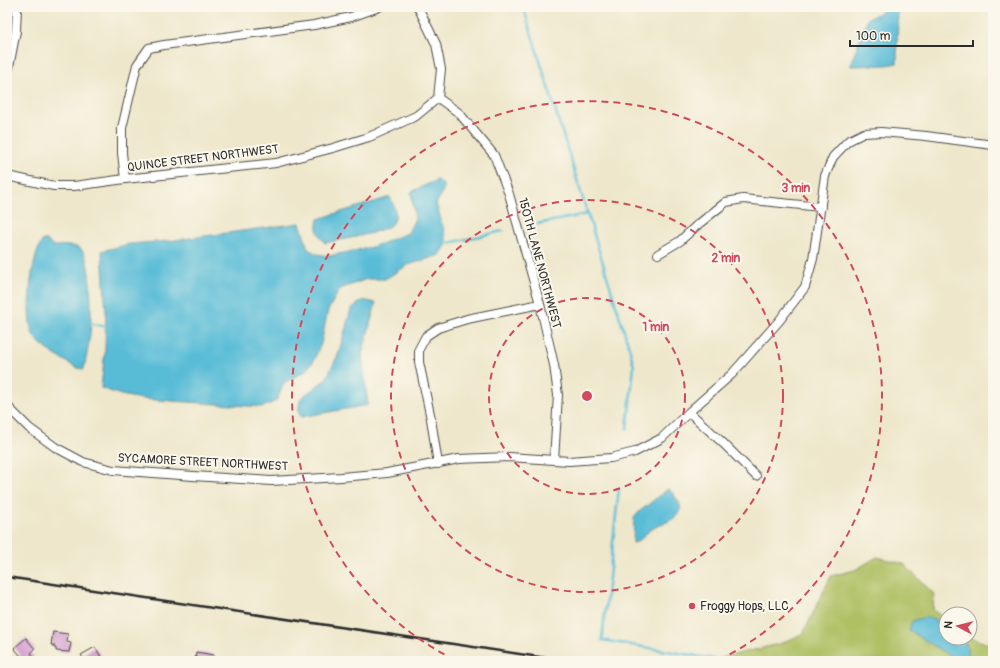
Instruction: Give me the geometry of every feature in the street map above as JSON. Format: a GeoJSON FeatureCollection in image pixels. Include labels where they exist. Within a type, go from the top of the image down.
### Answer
{"type":"FeatureCollection","features":[{"type":"Feature","properties":{"kind":"street"},"geometry":{"type":"LineString","coordinates":[[7,77],[16,31],[17,7]]}},
{"type":"Feature","properties":{"kind":"street"},"geometry":{"type":"LineString","coordinates":[[125,179],[122,153],[122,128],[137,65],[149,48],[314,25],[351,17],[379,7]]}},
{"type":"Feature","properties":{"kind":"street"},"geometry":{"type":"LineString","coordinates":[[418,7],[436,44],[441,69],[438,98]]}},
{"type":"Feature","properties":{"kind":"street","name":"QUINCE STREET NORTHWEST"},"geometry":{"type":"LineString","coordinates":[[7,176],[54,186],[74,186],[276,163],[369,137],[416,116],[438,98]]}},
{"type":"Feature","properties":{"kind":"street","name":"150TH LANE NORTHWEST"},"geometry":{"type":"LineString","coordinates":[[438,98],[459,113],[494,155],[509,194],[540,304],[554,365],[558,395],[554,460]]}},
{"type":"Feature","properties":{"kind":"street","name":"SYCAMORE STREET NORTHWEST"},"geometry":{"type":"LineString","coordinates":[[7,406],[29,428],[55,447],[83,462],[113,470],[193,476],[271,480],[341,477],[387,473],[459,460],[509,457],[569,461],[611,458],[635,452],[662,438],[732,374],[748,357],[805,287],[812,259],[825,176],[833,157],[848,141],[864,133],[881,132],[926,136],[993,145]]}},
{"type":"Feature","properties":{"kind":"street"},"geometry":{"type":"LineString","coordinates":[[658,254],[680,241],[695,226],[726,202],[743,199],[821,207]]}},
{"type":"Feature","properties":{"kind":"street"},"geometry":{"type":"LineString","coordinates":[[438,464],[431,419],[419,362],[419,349],[426,336],[438,328],[466,319],[540,304]]}},
{"type":"Feature","properties":{"kind":"street"},"geometry":{"type":"LineString","coordinates":[[689,412],[756,476]]}},
{"type":"Feature","properties":{"kind":"green space"},"geometry":{"type":"Polygon","coordinates":[[[877,557],[904,564],[934,594],[933,610],[938,614],[938,646],[978,646],[978,640],[993,646],[993,661],[717,661],[716,659],[779,644],[803,634],[831,576],[855,570],[877,557]]]}},
{"type":"Feature","properties":{"kind":"water"},"geometry":{"type":"Polygon","coordinates":[[[888,8],[898,8],[897,63],[887,65],[850,65],[868,18],[888,8]]]}},
{"type":"Feature","properties":{"kind":"water"},"geometry":{"type":"Polygon","coordinates":[[[437,180],[445,186],[436,204],[447,244],[440,255],[408,265],[385,279],[367,279],[340,289],[328,310],[321,344],[313,362],[304,372],[285,382],[276,401],[263,407],[142,399],[121,395],[101,388],[105,350],[106,314],[102,251],[129,244],[169,241],[300,223],[308,249],[317,254],[329,256],[372,247],[408,233],[415,218],[411,192],[437,180]]]}},
{"type":"Feature","properties":{"kind":"water"},"geometry":{"type":"Polygon","coordinates":[[[390,197],[395,209],[395,218],[390,225],[383,229],[325,243],[319,234],[317,229],[318,219],[390,197]]]}},
{"type":"Feature","properties":{"kind":"water"},"geometry":{"type":"Polygon","coordinates":[[[43,240],[47,240],[52,246],[79,248],[82,250],[88,265],[91,327],[84,369],[73,366],[48,350],[35,338],[31,330],[29,304],[32,274],[35,260],[43,240]]]}},
{"type":"Feature","properties":{"kind":"water"},"geometry":{"type":"Polygon","coordinates":[[[363,300],[376,303],[362,354],[368,405],[301,417],[298,411],[301,398],[326,379],[338,355],[351,309],[363,300]]]}},
{"type":"Feature","properties":{"kind":"water"},"geometry":{"type":"Polygon","coordinates":[[[668,489],[673,493],[678,501],[680,512],[672,520],[650,530],[640,540],[633,543],[634,518],[640,511],[668,489]]]}},
{"type":"Feature","properties":{"kind":"water"},"geometry":{"type":"Polygon","coordinates":[[[925,617],[935,619],[938,626],[938,646],[966,646],[968,661],[958,661],[909,630],[912,621],[925,617]]]}},
{"type":"Feature","properties":{"kind":"building"},"geometry":{"type":"Polygon","coordinates":[[[53,632],[68,634],[67,642],[71,643],[69,652],[56,651],[54,645],[51,645],[53,632]]]}},
{"type":"Feature","properties":{"kind":"building"},"geometry":{"type":"Polygon","coordinates":[[[26,638],[35,649],[31,653],[34,657],[29,661],[22,661],[19,657],[20,655],[14,648],[26,638]]]}},
{"type":"Feature","properties":{"kind":"building"},"geometry":{"type":"Polygon","coordinates":[[[95,647],[103,660],[85,661],[81,655],[95,647]]]}},
{"type":"Feature","properties":{"kind":"building"},"geometry":{"type":"Polygon","coordinates":[[[196,652],[214,655],[213,661],[195,661],[196,652]]]}},
{"type":"Feature","properties":{"kind":"waterway"},"geometry":{"type":"LineString","coordinates":[[525,7],[526,16],[630,350],[634,367],[627,429]]}},
{"type":"Feature","properties":{"kind":"waterway"},"geometry":{"type":"LineString","coordinates":[[537,224],[588,214]]}},
{"type":"Feature","properties":{"kind":"waterway"},"geometry":{"type":"LineString","coordinates":[[444,244],[503,231]]}},
{"type":"Feature","properties":{"kind":"waterway"},"geometry":{"type":"LineString","coordinates":[[88,321],[93,324],[108,327]]}},
{"type":"Feature","properties":{"kind":"waterway"},"geometry":{"type":"LineString","coordinates":[[619,488],[602,640],[727,661]]}},
{"type":"Feature","properties":{"kind":"railway"},"geometry":{"type":"LineString","coordinates":[[7,577],[566,661]]}},
{"type":"Feature","properties":{"kind":"place","name":"Froggy Hops, LLC"},"geometry":{"type":"Point","coordinates":[692,606]}}]}
